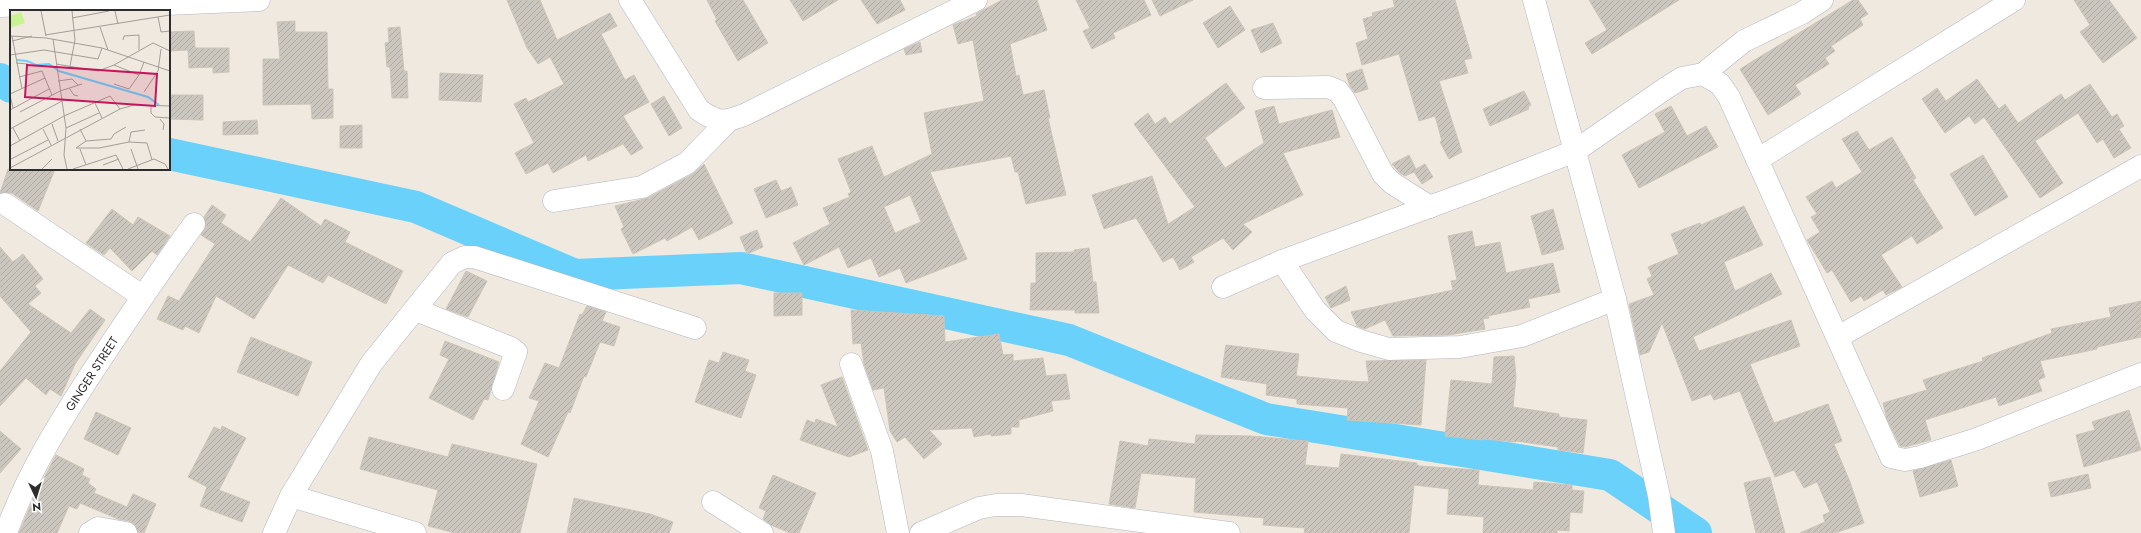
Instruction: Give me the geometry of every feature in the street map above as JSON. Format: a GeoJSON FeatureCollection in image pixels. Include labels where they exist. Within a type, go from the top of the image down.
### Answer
{"type":"FeatureCollection","features":[{"type":"Feature","properties":{"kind":"street"},"geometry":{"type":"LineString","coordinates":[[0,6],[64,2],[119,6],[259,0]]}},
{"type":"Feature","properties":{"kind":"street"},"geometry":{"type":"LineString","coordinates":[[630,0],[700,110],[712,120],[727,122]]}},
{"type":"Feature","properties":{"kind":"street"},"geometry":{"type":"LineString","coordinates":[[554,201],[642,187],[687,163],[727,122],[744,116],[976,0]]}},
{"type":"Feature","properties":{"kind":"street"},"geometry":{"type":"LineString","coordinates":[[1534,0],[1615,299],[1659,496],[1663,528]]}},
{"type":"Feature","properties":{"kind":"street"},"geometry":{"type":"LineString","coordinates":[[1223,288],[1282,261],[1430,207],[1575,150],[1682,78],[1703,74],[1744,42],[1802,13],[1822,0]]}},
{"type":"Feature","properties":{"kind":"street"},"geometry":{"type":"LineString","coordinates":[[1758,160],[2014,0]]}},
{"type":"Feature","properties":{"kind":"street"},"geometry":{"type":"LineString","coordinates":[[1703,74],[1720,84],[1729,97],[1891,457],[1905,460],[1977,439],[2141,374]]}},
{"type":"Feature","properties":{"kind":"street"},"geometry":{"type":"LineString","coordinates":[[1264,88],[1328,87],[1338,90],[1383,174],[1392,183],[1430,207]]}},
{"type":"Feature","properties":{"kind":"street"},"geometry":{"type":"LineString","coordinates":[[1838,337],[2141,166]]}},
{"type":"Feature","properties":{"kind":"street"},"geometry":{"type":"LineString","coordinates":[[5,204],[142,296]]}},
{"type":"Feature","properties":{"kind":"street","name":"GINGER STREET"},"geometry":{"type":"LineString","coordinates":[[6,533],[17,502],[37,461],[57,428],[142,296],[194,224]]}},
{"type":"Feature","properties":{"kind":"street"},"geometry":{"type":"LineString","coordinates":[[274,533],[291,496],[371,364],[416,310],[452,263],[465,257],[474,257],[695,328]]}},
{"type":"Feature","properties":{"kind":"street"},"geometry":{"type":"LineString","coordinates":[[1282,261],[1315,310],[1336,331],[1361,341],[1389,349],[1460,347],[1522,336],[1615,299]]}},
{"type":"Feature","properties":{"kind":"street"},"geometry":{"type":"LineString","coordinates":[[416,310],[511,348],[516,352],[503,389]]}},
{"type":"Feature","properties":{"kind":"street"},"geometry":{"type":"LineString","coordinates":[[851,364],[882,451],[898,533]]}},
{"type":"Feature","properties":{"kind":"street"},"geometry":{"type":"LineString","coordinates":[[291,496],[415,533]]}},
{"type":"Feature","properties":{"kind":"street"},"geometry":{"type":"LineString","coordinates":[[713,502],[762,533]]}},
{"type":"Feature","properties":{"kind":"street"},"geometry":{"type":"LineString","coordinates":[[920,533],[979,508],[996,505],[1021,505],[1229,533]]}},
{"type":"Feature","properties":{"kind":"street"},"geometry":{"type":"LineString","coordinates":[[90,533],[98,528],[126,533]]}},
{"type":"Feature","properties":{"kind":"building"},"geometry":{"type":"Polygon","coordinates":[[[507,0],[540,0],[557,40],[610,13],[617,26],[601,34],[625,80],[634,75],[649,102],[623,116],[643,148],[631,155],[623,144],[588,161],[586,155],[553,173],[548,163],[526,174],[515,153],[534,143],[514,104],[526,98],[528,102],[564,84],[550,57],[538,64],[527,48],[507,0]]]}},
{"type":"Feature","properties":{"kind":"building"},"geometry":{"type":"Polygon","coordinates":[[[707,0],[743,0],[768,43],[738,61],[715,21],[717,20],[707,0]]]}},
{"type":"Feature","properties":{"kind":"building"},"geometry":{"type":"Polygon","coordinates":[[[790,0],[838,0],[803,21],[790,0]]]}},
{"type":"Feature","properties":{"kind":"building"},"geometry":{"type":"Polygon","coordinates":[[[861,0],[900,0],[905,10],[877,24],[861,0]]]}},
{"type":"Feature","properties":{"kind":"building"},"geometry":{"type":"Polygon","coordinates":[[[1002,0],[1037,0],[1047,30],[1010,44],[1016,76],[1019,75],[1023,95],[1044,90],[1050,118],[1048,118],[1066,195],[1026,204],[1018,172],[1015,172],[1011,156],[930,172],[967,259],[906,283],[900,268],[879,277],[871,258],[848,268],[839,247],[804,265],[793,243],[830,224],[823,208],[850,197],[848,194],[851,192],[838,159],[872,146],[884,177],[932,154],[924,113],[984,101],[973,40],[958,44],[953,25],[977,16],[976,14],[1002,0]],[[910,195],[884,207],[895,233],[921,222],[910,195]]]}},
{"type":"Feature","properties":{"kind":"building"},"geometry":{"type":"Polygon","coordinates":[[[1076,0],[1144,0],[1151,15],[1113,33],[1115,38],[1092,49],[1083,31],[1090,28],[1076,0]]]}},
{"type":"Feature","properties":{"kind":"building"},"geometry":{"type":"Polygon","coordinates":[[[1152,0],[1193,0],[1160,16],[1152,0]]]}},
{"type":"Feature","properties":{"kind":"building"},"geometry":{"type":"Polygon","coordinates":[[[1393,0],[1455,0],[1472,58],[1464,60],[1468,73],[1439,81],[1462,152],[1449,159],[1440,142],[1442,141],[1435,116],[1419,121],[1399,54],[1362,65],[1356,43],[1368,39],[1363,19],[1373,16],[1372,13],[1395,7],[1393,0]]]}},
{"type":"Feature","properties":{"kind":"building"},"geometry":{"type":"Polygon","coordinates":[[[1589,0],[1679,0],[1592,54],[1585,43],[1607,30],[1589,0]]]}},
{"type":"Feature","properties":{"kind":"building"},"geometry":{"type":"Polygon","coordinates":[[[1853,0],[1858,0],[1868,14],[1860,19],[1863,25],[1831,46],[1835,51],[1825,58],[1829,64],[1795,85],[1801,94],[1768,115],[1740,69],[1853,0]]]}},
{"type":"Feature","properties":{"kind":"building"},"geometry":{"type":"Polygon","coordinates":[[[2074,0],[2109,0],[2137,38],[2103,63],[2080,32],[2090,25],[2074,0]]]}},
{"type":"Feature","properties":{"kind":"building"},"geometry":{"type":"Polygon","coordinates":[[[1230,6],[1245,30],[1218,48],[1203,23],[1230,6]]]}},
{"type":"Feature","properties":{"kind":"building"},"geometry":{"type":"Polygon","coordinates":[[[295,21],[295,32],[327,32],[328,89],[333,89],[333,118],[312,119],[311,104],[263,105],[263,59],[280,59],[277,22],[295,21]]]}},
{"type":"Feature","properties":{"kind":"building"},"geometry":{"type":"Polygon","coordinates":[[[1273,23],[1282,43],[1261,53],[1251,30],[1273,23]]]}},
{"type":"Feature","properties":{"kind":"building"},"geometry":{"type":"Polygon","coordinates":[[[400,27],[404,71],[407,71],[408,98],[392,98],[390,67],[387,67],[385,43],[389,42],[388,28],[400,27]]]}},
{"type":"Feature","properties":{"kind":"building"},"geometry":{"type":"Polygon","coordinates":[[[194,31],[195,48],[229,48],[229,72],[213,73],[213,67],[189,68],[188,50],[170,51],[170,32],[194,31]]]}},
{"type":"Feature","properties":{"kind":"building"},"geometry":{"type":"Polygon","coordinates":[[[920,42],[922,52],[906,55],[904,49],[920,42]]]}},
{"type":"Feature","properties":{"kind":"building"},"geometry":{"type":"Polygon","coordinates":[[[1362,69],[1368,89],[1355,93],[1350,86],[1346,74],[1362,69]]]}},
{"type":"Feature","properties":{"kind":"building"},"geometry":{"type":"Polygon","coordinates":[[[440,73],[483,75],[481,102],[439,100],[440,73]]]}},
{"type":"Feature","properties":{"kind":"building"},"geometry":{"type":"Polygon","coordinates":[[[1977,79],[1999,109],[2005,104],[2018,123],[2061,94],[2065,100],[2090,84],[2112,117],[2117,114],[2124,126],[2119,129],[2131,148],[2114,158],[2103,139],[2097,143],[2078,113],[2035,141],[2063,183],[2040,198],[1984,117],[1975,124],[1969,116],[1945,133],[1922,99],[1937,88],[1946,101],[1977,79]]]}},
{"type":"Feature","properties":{"kind":"building"},"geometry":{"type":"Polygon","coordinates":[[[1226,83],[1245,108],[1205,138],[1225,168],[1264,143],[1255,111],[1274,106],[1279,124],[1332,110],[1340,137],[1283,153],[1303,195],[1243,224],[1252,232],[1233,250],[1223,238],[1191,257],[1194,262],[1180,270],[1173,257],[1163,262],[1136,218],[1104,229],[1092,195],[1152,176],[1168,224],[1195,207],[1134,124],[1148,113],[1155,124],[1165,117],[1170,124],[1226,83]]]}},
{"type":"Feature","properties":{"kind":"building"},"geometry":{"type":"Polygon","coordinates":[[[1524,91],[1531,105],[1528,107],[1529,109],[1490,126],[1483,109],[1524,91]]]}},
{"type":"Feature","properties":{"kind":"building"},"geometry":{"type":"Polygon","coordinates":[[[170,95],[203,95],[203,120],[170,119],[170,95]]]}},
{"type":"Feature","properties":{"kind":"building"},"geometry":{"type":"Polygon","coordinates":[[[664,96],[682,128],[669,136],[651,104],[664,96]]]}},
{"type":"Feature","properties":{"kind":"building"},"geometry":{"type":"Polygon","coordinates":[[[1671,106],[1687,136],[1706,126],[1718,147],[1639,188],[1622,155],[1665,132],[1655,114],[1671,106]]]}},
{"type":"Feature","properties":{"kind":"building"},"geometry":{"type":"Polygon","coordinates":[[[257,120],[258,134],[223,135],[223,122],[257,120]]]}},
{"type":"Feature","properties":{"kind":"building"},"geometry":{"type":"Polygon","coordinates":[[[362,125],[362,148],[340,148],[340,126],[362,125]]]}},
{"type":"Feature","properties":{"kind":"building"},"geometry":{"type":"Polygon","coordinates":[[[1857,131],[1869,150],[1892,137],[1916,178],[1913,180],[1943,228],[1917,244],[1912,236],[1881,255],[1902,287],[1886,295],[1883,290],[1864,301],[1861,296],[1851,302],[1832,270],[1827,273],[1807,240],[1820,232],[1811,217],[1817,214],[1806,197],[1832,181],[1836,188],[1862,172],[1842,139],[1857,131]]]}},
{"type":"Feature","properties":{"kind":"building"},"geometry":{"type":"Polygon","coordinates":[[[1409,155],[1416,169],[1425,164],[1433,177],[1422,184],[1414,172],[1405,176],[1400,173],[1392,164],[1409,155]]]}},
{"type":"Feature","properties":{"kind":"building"},"geometry":{"type":"Polygon","coordinates":[[[1983,155],[2008,197],[1975,216],[1950,174],[1983,155]]]}},
{"type":"Feature","properties":{"kind":"building"},"geometry":{"type":"Polygon","coordinates":[[[704,164],[733,223],[699,240],[692,227],[667,241],[665,238],[633,254],[621,229],[624,227],[615,206],[648,198],[693,174],[704,164]]]}},
{"type":"Feature","properties":{"kind":"building"},"geometry":{"type":"Polygon","coordinates":[[[8,169],[55,170],[38,211],[12,193],[0,193],[8,169]]]}},
{"type":"Feature","properties":{"kind":"building"},"geometry":{"type":"Polygon","coordinates":[[[776,180],[781,191],[791,187],[798,205],[766,218],[754,189],[776,180]]]}},
{"type":"Feature","properties":{"kind":"building"},"geometry":{"type":"Polygon","coordinates":[[[281,198],[321,226],[325,219],[350,232],[345,242],[403,271],[386,304],[328,275],[323,283],[288,265],[254,319],[216,296],[199,333],[185,326],[183,330],[157,319],[168,296],[179,301],[215,244],[201,235],[206,226],[204,217],[212,205],[226,215],[221,223],[250,242],[281,198]]]}},
{"type":"Feature","properties":{"kind":"building"},"geometry":{"type":"Polygon","coordinates":[[[1744,206],[1763,245],[1724,262],[1735,291],[1771,273],[1782,294],[1693,337],[1699,351],[1791,320],[1800,346],[1750,364],[1774,423],[1828,404],[1842,441],[1834,444],[1850,482],[1864,523],[1835,533],[1800,533],[1825,522],[1823,515],[1830,512],[1817,482],[1804,488],[1794,470],[1775,477],[1740,391],[1714,400],[1711,394],[1692,401],[1662,323],[1649,352],[1640,355],[1629,304],[1654,295],[1647,279],[1652,276],[1648,267],[1679,254],[1671,234],[1700,223],[1701,225],[1744,206]]]}},
{"type":"Feature","properties":{"kind":"building"},"geometry":{"type":"Polygon","coordinates":[[[112,209],[133,225],[138,217],[170,236],[157,255],[152,251],[132,271],[110,248],[104,255],[86,243],[112,209]]]}},
{"type":"Feature","properties":{"kind":"building"},"geometry":{"type":"Polygon","coordinates":[[[1553,209],[1564,249],[1542,255],[1531,216],[1553,209]]]}},
{"type":"Feature","properties":{"kind":"building"},"geometry":{"type":"Polygon","coordinates":[[[757,230],[763,247],[747,254],[740,237],[757,230]]]}},
{"type":"Feature","properties":{"kind":"building"},"geometry":{"type":"Polygon","coordinates":[[[1472,231],[1475,247],[1500,242],[1506,273],[1553,263],[1560,292],[1528,299],[1530,307],[1488,316],[1489,318],[1483,319],[1485,329],[1448,335],[1393,336],[1385,320],[1365,329],[1357,326],[1351,312],[1453,290],[1451,281],[1457,280],[1448,236],[1472,231]]]}},
{"type":"Feature","properties":{"kind":"building"},"geometry":{"type":"Polygon","coordinates":[[[0,247],[13,262],[23,254],[43,279],[35,286],[41,293],[28,304],[71,333],[90,309],[105,320],[75,364],[61,396],[50,389],[46,395],[26,378],[0,406],[0,371],[31,332],[0,296],[0,247]]]}},
{"type":"Feature","properties":{"kind":"building"},"geometry":{"type":"Polygon","coordinates":[[[1089,248],[1093,282],[1096,282],[1099,313],[1075,313],[1075,310],[1030,310],[1031,283],[1036,283],[1036,253],[1075,252],[1074,250],[1089,248]]]}},
{"type":"Feature","properties":{"kind":"building"},"geometry":{"type":"Polygon","coordinates":[[[466,271],[487,281],[468,317],[446,309],[466,271]]]}},
{"type":"Feature","properties":{"kind":"building"},"geometry":{"type":"Polygon","coordinates":[[[1346,286],[1350,300],[1331,308],[1325,297],[1346,286]]]}},
{"type":"Feature","properties":{"kind":"building"},"geometry":{"type":"Polygon","coordinates":[[[774,293],[802,293],[802,315],[774,316],[774,293]]]}},
{"type":"Feature","properties":{"kind":"building"},"geometry":{"type":"Polygon","coordinates":[[[2141,301],[2141,337],[2097,347],[2097,349],[2040,361],[2045,377],[2038,380],[2042,391],[1999,406],[1996,397],[1925,420],[1931,440],[1905,447],[1900,446],[1887,419],[1883,403],[1927,390],[1923,380],[1983,361],[1982,358],[2052,333],[2051,329],[2111,317],[2109,308],[2141,301]]]}},
{"type":"Feature","properties":{"kind":"building"},"geometry":{"type":"Polygon","coordinates":[[[587,306],[606,312],[602,321],[620,327],[614,346],[600,342],[586,377],[584,376],[570,413],[568,412],[548,457],[521,444],[539,401],[529,398],[545,363],[559,368],[580,314],[582,315],[587,306]]]}},
{"type":"Feature","properties":{"kind":"building"},"geometry":{"type":"Polygon","coordinates":[[[851,310],[944,316],[945,342],[999,334],[1003,355],[1013,354],[1013,361],[1043,358],[1046,376],[1066,374],[1070,399],[1051,401],[1053,411],[1019,420],[1019,427],[1011,427],[1011,434],[991,436],[991,434],[974,437],[972,428],[929,430],[942,444],[924,459],[905,437],[897,442],[890,431],[884,388],[873,390],[864,364],[861,343],[853,344],[851,310]]]}},
{"type":"Feature","properties":{"kind":"building"},"geometry":{"type":"Polygon","coordinates":[[[251,337],[312,362],[298,396],[237,372],[251,337]]]}},
{"type":"Feature","properties":{"kind":"building"},"geometry":{"type":"Polygon","coordinates":[[[445,341],[499,362],[488,400],[484,399],[473,420],[429,398],[449,359],[440,355],[445,341]]]}},
{"type":"Feature","properties":{"kind":"building"},"geometry":{"type":"Polygon","coordinates":[[[1226,345],[1299,354],[1296,376],[1349,381],[1369,382],[1366,361],[1426,360],[1421,425],[1347,420],[1348,408],[1297,404],[1297,399],[1266,395],[1267,384],[1221,377],[1226,345]]]}},
{"type":"Feature","properties":{"kind":"building"},"geometry":{"type":"Polygon","coordinates":[[[723,352],[749,360],[745,371],[756,375],[741,418],[695,402],[709,360],[719,363],[723,352]]]}},
{"type":"Feature","properties":{"kind":"building"},"geometry":{"type":"Polygon","coordinates":[[[1514,356],[1516,377],[1513,407],[1559,414],[1559,417],[1587,420],[1583,453],[1558,450],[1558,447],[1516,441],[1483,440],[1445,436],[1451,380],[1492,384],[1494,357],[1514,356]]]}},
{"type":"Feature","properties":{"kind":"building"},"geometry":{"type":"Polygon","coordinates":[[[842,377],[868,450],[849,457],[800,440],[807,420],[815,423],[816,419],[838,427],[821,385],[842,377]]]}},
{"type":"Feature","properties":{"kind":"building"},"geometry":{"type":"Polygon","coordinates":[[[2129,410],[2141,450],[2084,467],[2076,435],[2095,430],[2092,422],[2129,410]]]}},
{"type":"Feature","properties":{"kind":"building"},"geometry":{"type":"Polygon","coordinates":[[[96,412],[131,428],[118,455],[84,439],[96,412]]]}},
{"type":"Feature","properties":{"kind":"building"},"geometry":{"type":"Polygon","coordinates":[[[222,426],[246,438],[219,490],[250,502],[242,522],[200,506],[207,487],[188,477],[214,427],[221,430],[222,426]]]}},
{"type":"Feature","properties":{"kind":"building"},"geometry":{"type":"Polygon","coordinates":[[[0,431],[21,449],[0,473],[0,431]]]}},
{"type":"Feature","properties":{"kind":"building"},"geometry":{"type":"Polygon","coordinates":[[[1196,435],[1251,436],[1308,441],[1305,465],[1339,468],[1341,454],[1417,463],[1419,466],[1479,470],[1478,485],[1533,490],[1534,482],[1572,485],[1572,490],[1584,491],[1582,513],[1570,512],[1569,531],[1557,530],[1557,533],[1483,533],[1484,517],[1447,514],[1449,489],[1414,485],[1409,533],[1304,533],[1305,528],[1263,525],[1264,518],[1194,512],[1196,478],[1141,473],[1135,508],[1109,504],[1120,441],[1148,446],[1149,439],[1195,444],[1196,435]]]}},
{"type":"Feature","properties":{"kind":"building"},"geometry":{"type":"Polygon","coordinates":[[[369,437],[448,457],[452,444],[537,464],[520,533],[455,533],[428,526],[438,490],[360,469],[369,437]]]}},
{"type":"Feature","properties":{"kind":"building"},"geometry":{"type":"Polygon","coordinates":[[[56,455],[84,469],[82,475],[90,479],[88,483],[96,489],[94,493],[127,507],[133,494],[156,504],[144,533],[138,532],[134,524],[129,521],[118,519],[80,503],[77,509],[69,506],[57,533],[19,533],[35,495],[56,455]]]}},
{"type":"Feature","properties":{"kind":"building"},"geometry":{"type":"Polygon","coordinates":[[[1951,460],[1958,486],[1920,497],[1913,471],[1951,460]]]}},
{"type":"Feature","properties":{"kind":"building"},"geometry":{"type":"Polygon","coordinates":[[[2088,474],[2091,488],[2051,497],[2048,483],[2088,474]]]}},
{"type":"Feature","properties":{"kind":"building"},"geometry":{"type":"Polygon","coordinates":[[[773,475],[816,493],[799,533],[790,533],[771,525],[763,519],[766,511],[759,508],[773,475]]]}},
{"type":"Feature","properties":{"kind":"building"},"geometry":{"type":"Polygon","coordinates":[[[1770,477],[1785,533],[1756,533],[1744,483],[1770,477]]]}},
{"type":"Feature","properties":{"kind":"building"},"geometry":{"type":"Polygon","coordinates":[[[574,498],[650,514],[673,522],[669,533],[567,533],[574,498]]]}},
{"type":"Feature","properties":{"kind":"waterway"},"geometry":{"type":"LineString","coordinates":[[0,79],[10,86]]}},
{"type":"Feature","properties":{"kind":"waterway"},"geometry":{"type":"LineString","coordinates":[[170,154],[416,207],[575,275],[741,268],[1069,340],[1266,419],[1610,475],[1696,533]]}}]}
